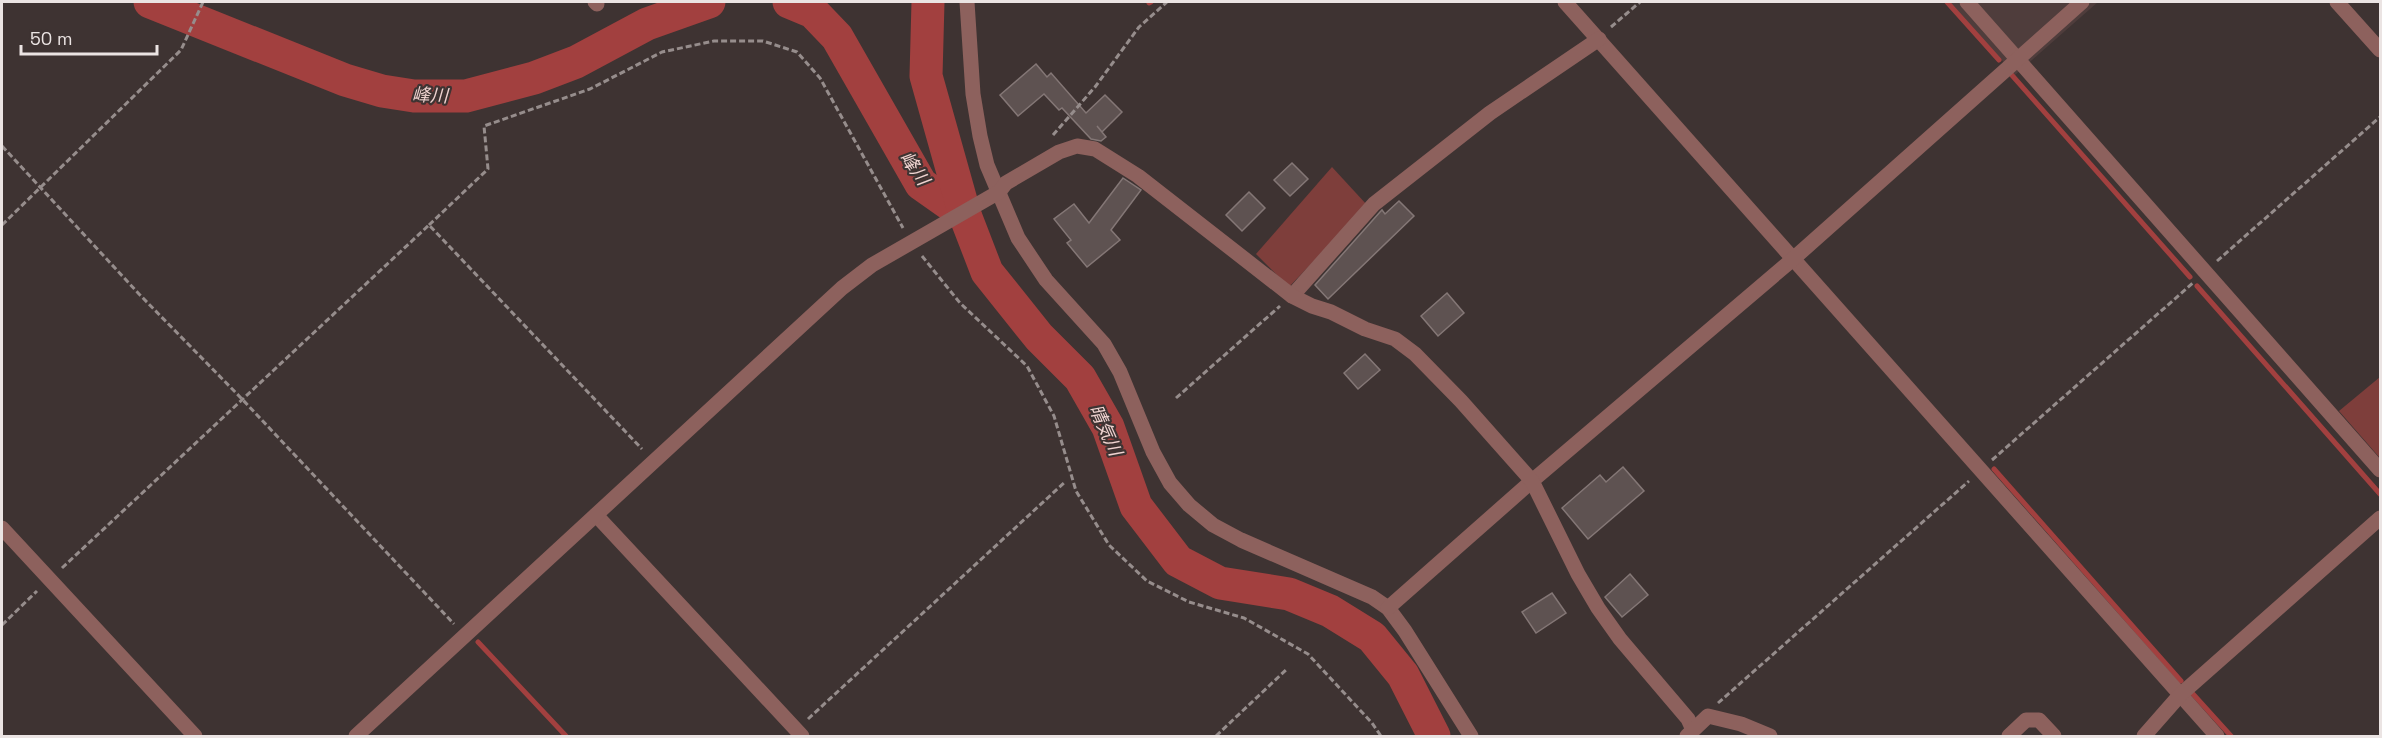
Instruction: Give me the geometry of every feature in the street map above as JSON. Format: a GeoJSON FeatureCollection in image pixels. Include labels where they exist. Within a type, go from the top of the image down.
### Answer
{"type":"FeatureCollection","features":[{"type":"Feature","properties":{"kind":"street"},"geometry":{"type":"LineString","coordinates":[[967,2],[973,94],[994,195],[1018,238],[1046,280],[1104,344],[1120,372],[1154,453],[1170,483],[1189,506],[1213,525],[1241,540],[1337,580],[1372,597],[1388,608],[1471,736]]}},
{"type":"Feature","properties":{"kind":"street"},"geometry":{"type":"LineString","coordinates":[[1565,2],[2217,736]]}},
{"type":"Feature","properties":{"kind":"street"},"geometry":{"type":"LineString","coordinates":[[1967,2],[2380,470]]}},
{"type":"Feature","properties":{"kind":"street"},"geometry":{"type":"LineString","coordinates":[[1388,608],[1532,481],[1793,259],[2082,2]]}},
{"type":"Feature","properties":{"kind":"street"},"geometry":{"type":"LineString","coordinates":[[2337,2],[2380,50]]}},
{"type":"Feature","properties":{"kind":"street"},"geometry":{"type":"LineString","coordinates":[[1292,296],[1374,204],[1490,113],[1599,39]]}},
{"type":"Feature","properties":{"kind":"street"},"geometry":{"type":"LineString","coordinates":[[356,736],[842,288],[872,265],[994,195],[1006,183],[1059,152],[1077,146],[1095,149],[1138,176],[1292,296],[1365,329],[1395,339],[1414,354],[1507,451],[1532,481],[1578,574],[1598,608],[1620,639],[1688,719],[1690,733]]}},
{"type":"Feature","properties":{"kind":"street"},"geometry":{"type":"LineString","coordinates":[[596,515],[799,733]]}},
{"type":"Feature","properties":{"kind":"street"},"geometry":{"type":"LineString","coordinates":[[2144,736],[2180,694],[2380,518]]}},
{"type":"Feature","properties":{"kind":"street"},"geometry":{"type":"LineString","coordinates":[[2,528],[195,736]]}},
{"type":"Feature","properties":{"kind":"street"},"geometry":{"type":"LineString","coordinates":[[1690,733],[1708,716],[1741,724],[1770,736]]}},
{"type":"Feature","properties":{"kind":"street"},"geometry":{"type":"LineString","coordinates":[[2009,736],[2026,720],[2039,720],[2054,736]]}},
{"type":"Feature","properties":{"kind":"path"},"geometry":{"type":"LineString","coordinates":[[2,225],[182,50],[202,2]]}},
{"type":"Feature","properties":{"kind":"path"},"geometry":{"type":"LineString","coordinates":[[1047,159],[1048,141],[1095,87],[1139,27],[1167,2]]}},
{"type":"Feature","properties":{"kind":"path"},"geometry":{"type":"LineString","coordinates":[[1599,39],[1640,2]]}},
{"type":"Feature","properties":{"kind":"path"},"geometry":{"type":"LineString","coordinates":[[2,625],[488,169],[484,126],[590,89],[662,52],[714,41],[763,41],[797,52],[820,78],[911,242],[960,303],[1027,366],[1054,416],[1076,491],[1109,545],[1148,581],[1189,602],[1244,618],[1308,654],[1372,723],[1381,736]]}},
{"type":"Feature","properties":{"kind":"path"},"geometry":{"type":"LineString","coordinates":[[1708,716],[1716,705],[2380,117]]}},
{"type":"Feature","properties":{"kind":"path"},"geometry":{"type":"LineString","coordinates":[[2,146],[139,294],[242,399],[465,636]]}},
{"type":"Feature","properties":{"kind":"path"},"geometry":{"type":"LineString","coordinates":[[429,225],[654,462]]}},
{"type":"Feature","properties":{"kind":"path"},"geometry":{"type":"LineString","coordinates":[[1176,398],[1292,296]]}},
{"type":"Feature","properties":{"kind":"path"},"geometry":{"type":"LineString","coordinates":[[799,733],[1066,480]]}},
{"type":"Feature","properties":{"kind":"path"},"geometry":{"type":"LineString","coordinates":[[1215,736],[1288,668]]}},
{"type":"Feature","properties":{"kind":"shaded area"},"geometry":{"type":"Polygon","coordinates":[[[1950,2],[2098,2],[2015,75],[1950,2]]]}},
{"type":"Feature","properties":{"kind":"shaded area"},"geometry":{"type":"Polygon","coordinates":[[[1332,167],[1367,205],[1289,287],[1256,254],[1332,167]]]}},
{"type":"Feature","properties":{"kind":"shaded area"},"geometry":{"type":"Polygon","coordinates":[[[2380,377],[2380,458],[2339,411],[2380,377]]]}},
{"type":"Feature","properties":{"kind":"building"},"geometry":{"type":"Polygon","coordinates":[[[1036,64],[1047,77],[1051,73],[1086,113],[1105,95],[1122,112],[1102,132],[1097,126],[1106,137],[1101,141],[1091,139],[1062,108],[1059,110],[1044,94],[1018,116],[1000,95],[1036,64]]]}},
{"type":"Feature","properties":{"kind":"building"},"geometry":{"type":"Polygon","coordinates":[[[1292,163],[1308,179],[1290,196],[1274,180],[1292,163]]]}},
{"type":"Feature","properties":{"kind":"building"},"geometry":{"type":"Polygon","coordinates":[[[1123,178],[1141,190],[1111,230],[1120,240],[1087,267],[1067,243],[1071,240],[1054,219],[1074,204],[1089,223],[1123,178]]]}},
{"type":"Feature","properties":{"kind":"building"},"geometry":{"type":"Polygon","coordinates":[[[1249,192],[1265,208],[1242,231],[1226,215],[1249,192]]]}},
{"type":"Feature","properties":{"kind":"building"},"geometry":{"type":"Polygon","coordinates":[[[1399,201],[1414,216],[1328,299],[1315,285],[1382,210],[1385,214],[1399,201]]]}},
{"type":"Feature","properties":{"kind":"building"},"geometry":{"type":"Polygon","coordinates":[[[1447,293],[1464,313],[1438,336],[1421,316],[1447,293]]]}},
{"type":"Feature","properties":{"kind":"building"},"geometry":{"type":"Polygon","coordinates":[[[1365,354],[1380,370],[1358,389],[1344,373],[1365,354]]]}},
{"type":"Feature","properties":{"kind":"building"},"geometry":{"type":"Polygon","coordinates":[[[1623,467],[1644,491],[1588,539],[1562,508],[1600,475],[1606,482],[1623,467]]]}},
{"type":"Feature","properties":{"kind":"building"},"geometry":{"type":"Polygon","coordinates":[[[1630,574],[1648,595],[1622,617],[1605,597],[1630,574]]]}},
{"type":"Feature","properties":{"kind":"building"},"geometry":{"type":"Polygon","coordinates":[[[1552,593],[1566,613],[1536,633],[1522,612],[1552,593]]]}},
{"type":"Feature","properties":{"kind":"waterway","name":"峰川"},"geometry":{"type":"LineString","coordinates":[[150,2],[345,80],[382,91],[414,96],[466,96],[534,78],[576,62],[647,24],[709,2]]}},
{"type":"Feature","properties":{"kind":"waterway","name":"峰川"},"geometry":{"type":"LineString","coordinates":[[789,2],[813,12],[837,37],[921,184],[965,215]]}},
{"type":"Feature","properties":{"kind":"waterway","name":"晴気川"},"geometry":{"type":"LineString","coordinates":[[928,2],[926,76],[965,215],[987,272],[1039,337],[1080,378],[1108,427],[1136,506],[1178,561],[1220,583],[1289,594],[1330,611],[1372,637],[1403,675],[1434,736]]}},
{"type":"Feature","properties":{"kind":"waterway"},"geometry":{"type":"LineString","coordinates":[[1947,2],[1999,60]]}},
{"type":"Feature","properties":{"kind":"waterway"},"geometry":{"type":"LineString","coordinates":[[2010,73],[2190,277]]}},
{"type":"Feature","properties":{"kind":"waterway"},"geometry":{"type":"LineString","coordinates":[[2197,286],[2380,494]]}},
{"type":"Feature","properties":{"kind":"waterway"},"geometry":{"type":"LineString","coordinates":[[1994,469],[2181,681]]}},
{"type":"Feature","properties":{"kind":"waterway"},"geometry":{"type":"LineString","coordinates":[[478,642],[566,736]]}},
{"type":"Feature","properties":{"kind":"waterway"},"geometry":{"type":"LineString","coordinates":[[2193,694],[2231,736]]}}]}
